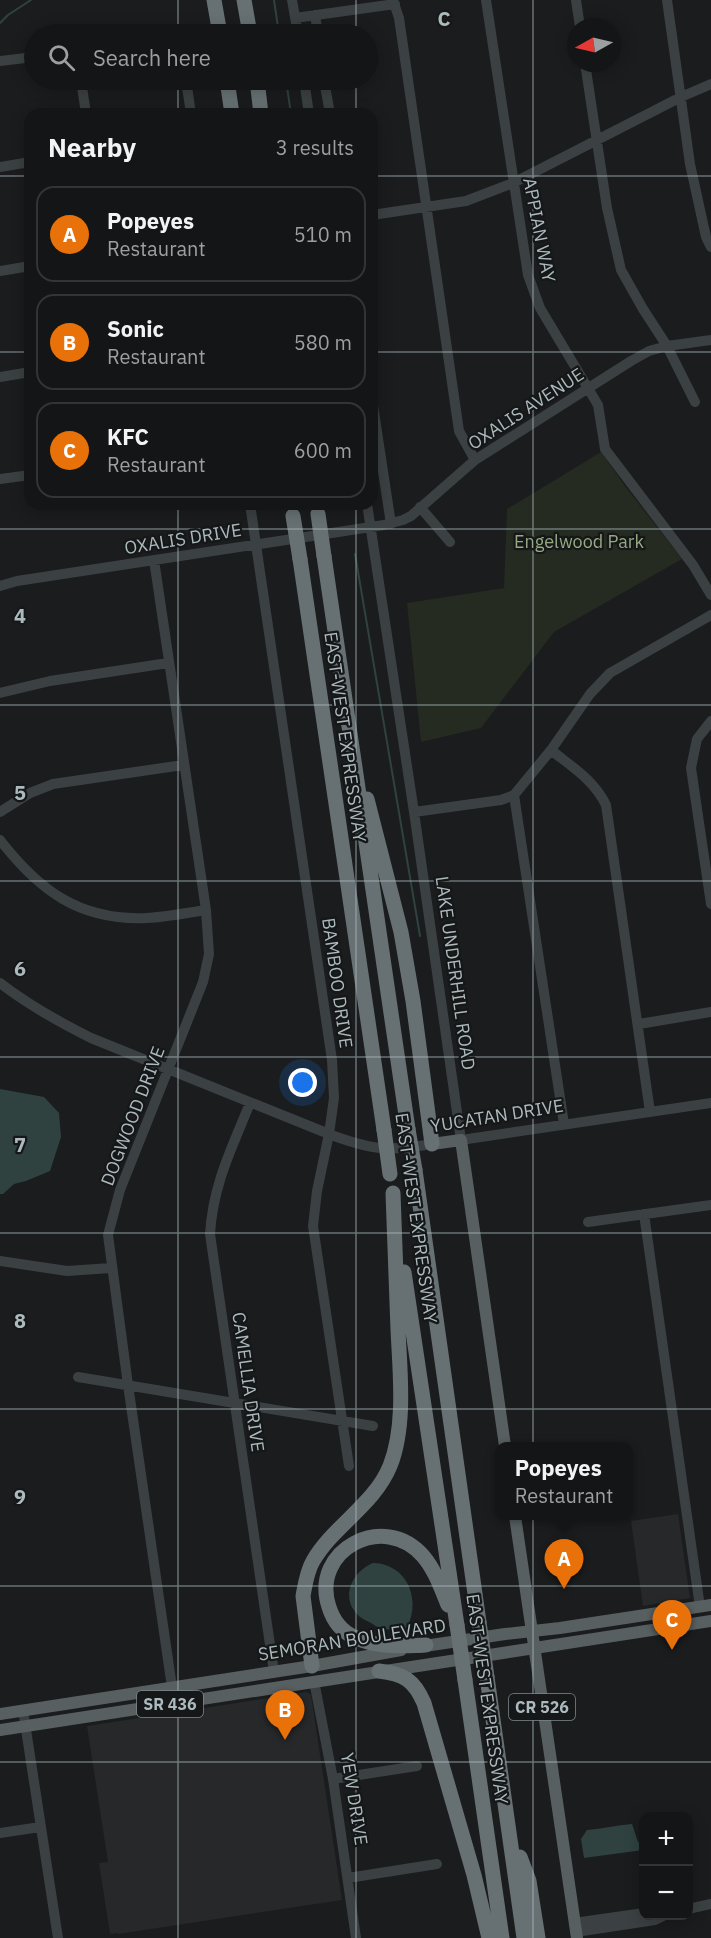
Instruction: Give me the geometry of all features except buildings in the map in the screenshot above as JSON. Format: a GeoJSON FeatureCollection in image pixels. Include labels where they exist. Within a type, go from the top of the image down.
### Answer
{"type":"FeatureCollection","features":[{"type":"Feature","properties":{"kind":"highway"},"geometry":{"type":"LineString","coordinates":[[214,0],[218,24]]}},
{"type":"Feature","properties":{"kind":"highway"},"geometry":{"type":"LineString","coordinates":[[244,0],[248,24]]}},
{"type":"Feature","properties":{"kind":"highway"},"geometry":{"type":"LineString","coordinates":[[228,90],[231,108]]}},
{"type":"Feature","properties":{"kind":"highway"},"geometry":{"type":"LineString","coordinates":[[257,90],[260,108]]}},
{"type":"Feature","properties":{"kind":"highway","name":"EAST-WEST EXPRESSWAY"},"geometry":{"type":"LineString","coordinates":[[292,510],[502,1938]]}},
{"type":"Feature","properties":{"kind":"highway","name":"EAST-WEST EXPRESSWAY"},"geometry":{"type":"LineString","coordinates":[[317,510],[525,1938]]}},
{"type":"Feature","properties":{"kind":"highway"},"geometry":{"type":"LineString","coordinates":[[355,765],[371,811],[401,932],[432,1144]]}},
{"type":"Feature","properties":{"kind":"highway"},"geometry":{"type":"LineString","coordinates":[[313,1674],[303,1596],[312,1562],[329,1540],[372,1495],[390,1467],[397,1445],[400,1420],[399,1350],[393,1193]]}},
{"type":"Feature","properties":{"kind":"highway"},"geometry":{"type":"LineString","coordinates":[[426,1646],[390,1646],[369,1643],[340,1628],[332,1615],[326,1587],[329,1570],[348,1546],[364,1538],[381,1535],[396,1537],[411,1544],[423,1555],[433,1570],[457,1625]]}},
{"type":"Feature","properties":{"kind":"highway"},"geometry":{"type":"LineString","coordinates":[[379,1671],[395,1673],[411,1681],[419,1691],[424,1703],[474,1875],[489,1938]]}},
{"type":"Feature","properties":{"kind":"highway"},"geometry":{"type":"LineString","coordinates":[[511,1838],[529,1881],[538,1938]]}},
{"type":"Feature","properties":{"kind":"main road","name":"YUCATAN DRIVE"},"geometry":{"type":"LineString","coordinates":[[432,1144],[461,1140]]}},
{"type":"Feature","properties":{"kind":"main road","name":"LAKE UNDERHILL ROAD"},"geometry":{"type":"LineString","coordinates":[[461,1140],[504,1442]]}},
{"type":"Feature","properties":{"kind":"main road"},"geometry":{"type":"LineString","coordinates":[[516,1520],[531,1631]]}},
{"type":"Feature","properties":{"kind":"main road","name":"SEMORAN BOULEVARD"},"geometry":{"type":"LineString","coordinates":[[0,1730],[313,1674],[426,1646],[706,1606]]}},
{"type":"Feature","properties":{"kind":"main road","name":"SEMORAN BOULEVARD"},"geometry":{"type":"LineString","coordinates":[[0,1714],[274,1672],[313,1674],[379,1671],[711,1621]]}},
{"type":"Feature","properties":{"kind":"main road","name":"CR 526"},"geometry":{"type":"LineString","coordinates":[[531,1631],[576,1931]]}},
{"type":"Feature","properties":{"kind":"street"},"geometry":{"type":"LineString","coordinates":[[292,0],[296,24]]}},
{"type":"Feature","properties":{"kind":"street","name":"APPIAN WAY"},"geometry":{"type":"LineString","coordinates":[[486,0],[528,275],[540,308],[598,405],[605,449],[693,565],[711,595]]}},
{"type":"Feature","properties":{"kind":"street"},"geometry":{"type":"LineString","coordinates":[[576,0],[579,18]]}},
{"type":"Feature","properties":{"kind":"street"},"geometry":{"type":"LineString","coordinates":[[667,0],[690,164],[706,237],[711,247]]}},
{"type":"Feature","properties":{"kind":"street"},"geometry":{"type":"LineString","coordinates":[[295,18],[394,2],[399,18],[428,207],[459,430],[475,460]]}},
{"type":"Feature","properties":{"kind":"street"},"geometry":{"type":"LineString","coordinates":[[315,15],[316,24]]}},
{"type":"Feature","properties":{"kind":"street"},"geometry":{"type":"LineString","coordinates":[[0,61],[24,58]]}},
{"type":"Feature","properties":{"kind":"street"},"geometry":{"type":"LineString","coordinates":[[586,72],[609,218],[621,270],[667,346],[695,402]]}},
{"type":"Feature","properties":{"kind":"street"},"geometry":{"type":"LineString","coordinates":[[378,214],[466,201],[513,183],[711,84]]}},
{"type":"Feature","properties":{"kind":"street"},"geometry":{"type":"LineString","coordinates":[[82,90],[85,108]]}},
{"type":"Feature","properties":{"kind":"street"},"geometry":{"type":"LineString","coordinates":[[187,90],[190,108]]}},
{"type":"Feature","properties":{"kind":"street"},"geometry":{"type":"LineString","coordinates":[[305,90],[308,108]]}},
{"type":"Feature","properties":{"kind":"street"},"geometry":{"type":"LineString","coordinates":[[326,90],[329,108]]}},
{"type":"Feature","properties":{"kind":"street"},"geometry":{"type":"LineString","coordinates":[[0,167],[24,163]]}},
{"type":"Feature","properties":{"kind":"street"},"geometry":{"type":"LineString","coordinates":[[0,271],[24,267]]}},
{"type":"Feature","properties":{"kind":"street","name":"OXALIS AVENUE"},"geometry":{"type":"LineString","coordinates":[[370,527],[403,520],[475,460],[649,351],[711,340]]}},
{"type":"Feature","properties":{"kind":"street"},"geometry":{"type":"LineString","coordinates":[[0,377],[24,373]]}},
{"type":"Feature","properties":{"kind":"street"},"geometry":{"type":"LineString","coordinates":[[378,438],[391,524]]}},
{"type":"Feature","properties":{"kind":"street"},"geometry":{"type":"LineString","coordinates":[[0,479],[24,476]]}},
{"type":"Feature","properties":{"kind":"street"},"geometry":{"type":"LineString","coordinates":[[420,507],[450,542]]}},
{"type":"Feature","properties":{"kind":"street","name":"BAMBOO DRIVE"},"geometry":{"type":"LineString","coordinates":[[251,510],[332,1060],[334,1098],[313,1226],[348,1466]]}},
{"type":"Feature","properties":{"kind":"street","name":"LAKE UNDERHILL ROAD"},"geometry":{"type":"LineString","coordinates":[[368,510],[461,1140]]}},
{"type":"Feature","properties":{"kind":"street","name":"OXALIS DRIVE"},"geometry":{"type":"LineString","coordinates":[[0,586],[17,581],[370,527]]}},
{"type":"Feature","properties":{"kind":"street","name":"DOGWOOD DRIVE"},"geometry":{"type":"LineString","coordinates":[[154,560],[206,910],[210,954],[203,982],[120,1190],[108,1235],[172,1687]]}},
{"type":"Feature","properties":{"kind":"street"},"geometry":{"type":"LineString","coordinates":[[414,813],[501,800],[514,795],[551,750],[590,694],[610,673],[711,615]]}},
{"type":"Feature","properties":{"kind":"street"},"geometry":{"type":"LineString","coordinates":[[0,693],[50,681],[168,663]]}},
{"type":"Feature","properties":{"kind":"street"},"geometry":{"type":"LineString","coordinates":[[711,721],[697,739],[691,768],[711,904]]}},
{"type":"Feature","properties":{"kind":"street"},"geometry":{"type":"LineString","coordinates":[[551,750],[589,780],[599,790],[606,804],[650,1112]]}},
{"type":"Feature","properties":{"kind":"street"},"geometry":{"type":"LineString","coordinates":[[0,812],[30,793],[53,784],[183,765]]}},
{"type":"Feature","properties":{"kind":"street"},"geometry":{"type":"LineString","coordinates":[[514,795],[564,1124]]}},
{"type":"Feature","properties":{"kind":"street"},"geometry":{"type":"LineString","coordinates":[[0,840],[18,862],[47,889],[77,908],[115,918],[148,918],[206,910]]}},
{"type":"Feature","properties":{"kind":"street","name":"YUCATAN DRIVE"},"geometry":{"type":"LineString","coordinates":[[0,983],[53,1019],[91,1038],[329,1134],[362,1146],[381,1149],[432,1144]]}},
{"type":"Feature","properties":{"kind":"street"},"geometry":{"type":"LineString","coordinates":[[639,1024],[711,1012]]}},
{"type":"Feature","properties":{"kind":"street","name":"CAMELLIA DRIVE"},"geometry":{"type":"LineString","coordinates":[[250,1103],[219,1179],[212,1209],[210,1234],[274,1672]]}},
{"type":"Feature","properties":{"kind":"street","name":"YUCATAN DRIVE"},"geometry":{"type":"LineString","coordinates":[[461,1140],[711,1103]]}},
{"type":"Feature","properties":{"kind":"street"},"geometry":{"type":"LineString","coordinates":[[588,1222],[711,1205]]}},
{"type":"Feature","properties":{"kind":"street"},"geometry":{"type":"LineString","coordinates":[[644,1214],[706,1606]]}},
{"type":"Feature","properties":{"kind":"street"},"geometry":{"type":"LineString","coordinates":[[0,1261],[67,1271],[111,1268]]}},
{"type":"Feature","properties":{"kind":"street"},"geometry":{"type":"LineString","coordinates":[[78,1377],[373,1426]]}},
{"type":"Feature","properties":{"kind":"street","name":"YEW DRIVE"},"geometry":{"type":"LineString","coordinates":[[313,1674],[333,1779],[356,1938]]}},
{"type":"Feature","properties":{"kind":"street"},"geometry":{"type":"LineString","coordinates":[[23,1710],[58,1938]]}},
{"type":"Feature","properties":{"kind":"street"},"geometry":{"type":"LineString","coordinates":[[333,1779],[417,1766]]}},
{"type":"Feature","properties":{"kind":"street"},"geometry":{"type":"LineString","coordinates":[[0,1833],[40,1827]]}},
{"type":"Feature","properties":{"kind":"street"},"geometry":{"type":"LineString","coordinates":[[348,1878],[437,1864]]}},
{"type":"Feature","properties":{"kind":"street"},"geometry":{"type":"LineString","coordinates":[[693,1908],[711,1904]]}},
{"type":"Feature","properties":{"kind":"street"},"geometry":{"type":"LineString","coordinates":[[576,1931],[639,1913]]}},
{"type":"Feature","properties":{"kind":"street"},"geometry":{"type":"LineString","coordinates":[[576,1931],[655,1920]]}},
{"type":"Feature","properties":{"kind":"shaded area"},"geometry":{"type":"Polygon","coordinates":[[[0,1089],[44,1097],[59,1113],[61,1137],[50,1171],[14,1184],[3,1194],[0,1194],[0,1089]]]}},
{"type":"Feature","properties":{"kind":"shaded area"},"geometry":{"type":"Polygon","coordinates":[[[678,1514],[690,1598],[643,1606],[631,1521],[678,1514]]]}},
{"type":"Feature","properties":{"kind":"shaded area"},"geometry":{"type":"Polygon","coordinates":[[[373,1563],[395,1570],[409,1586],[413,1607],[406,1629],[380,1628],[359,1616],[352,1607],[349,1592],[351,1585],[360,1572],[373,1563]]]}},
{"type":"Feature","properties":{"kind":"shaded area"},"geometry":{"type":"Polygon","coordinates":[[[307,1692],[311,1695],[342,1900],[110,1934],[99,1863],[108,1862],[87,1726],[307,1692]]]}},
{"type":"Feature","properties":{"kind":"shaded area"},"geometry":{"type":"Polygon","coordinates":[[[632,1824],[639,1842],[639,1851],[584,1858],[581,1839],[587,1830],[632,1824]]]}},
{"type":"Feature","properties":{"kind":"green space","name":"Engelwood Park"},"geometry":{"type":"Polygon","coordinates":[[[601,452],[682,559],[554,632],[481,728],[421,742],[407,603],[504,588],[507,509],[601,452]]]}},
{"type":"Feature","properties":{"kind":"waterway"},"geometry":{"type":"LineString","coordinates":[[0,23],[31,0]]}},
{"type":"Feature","properties":{"kind":"waterway"},"geometry":{"type":"LineString","coordinates":[[274,0],[278,24]]}},
{"type":"Feature","properties":{"kind":"waterway"},"geometry":{"type":"LineString","coordinates":[[287,90],[290,108]]}},
{"type":"Feature","properties":{"kind":"waterway"},"geometry":{"type":"LineString","coordinates":[[355,554],[420,936]]}},
{"type":"Feature","properties":{"kind":"place","name":"Popeyes"},"geometry":{"type":"Point","coordinates":[564,1589]}},
{"type":"Feature","properties":{"kind":"place","name":"KFC"},"geometry":{"type":"Point","coordinates":[672,1650]}},
{"type":"Feature","properties":{"kind":"place","name":"Sonic"},"geometry":{"type":"Point","coordinates":[285,1740]}}]}
